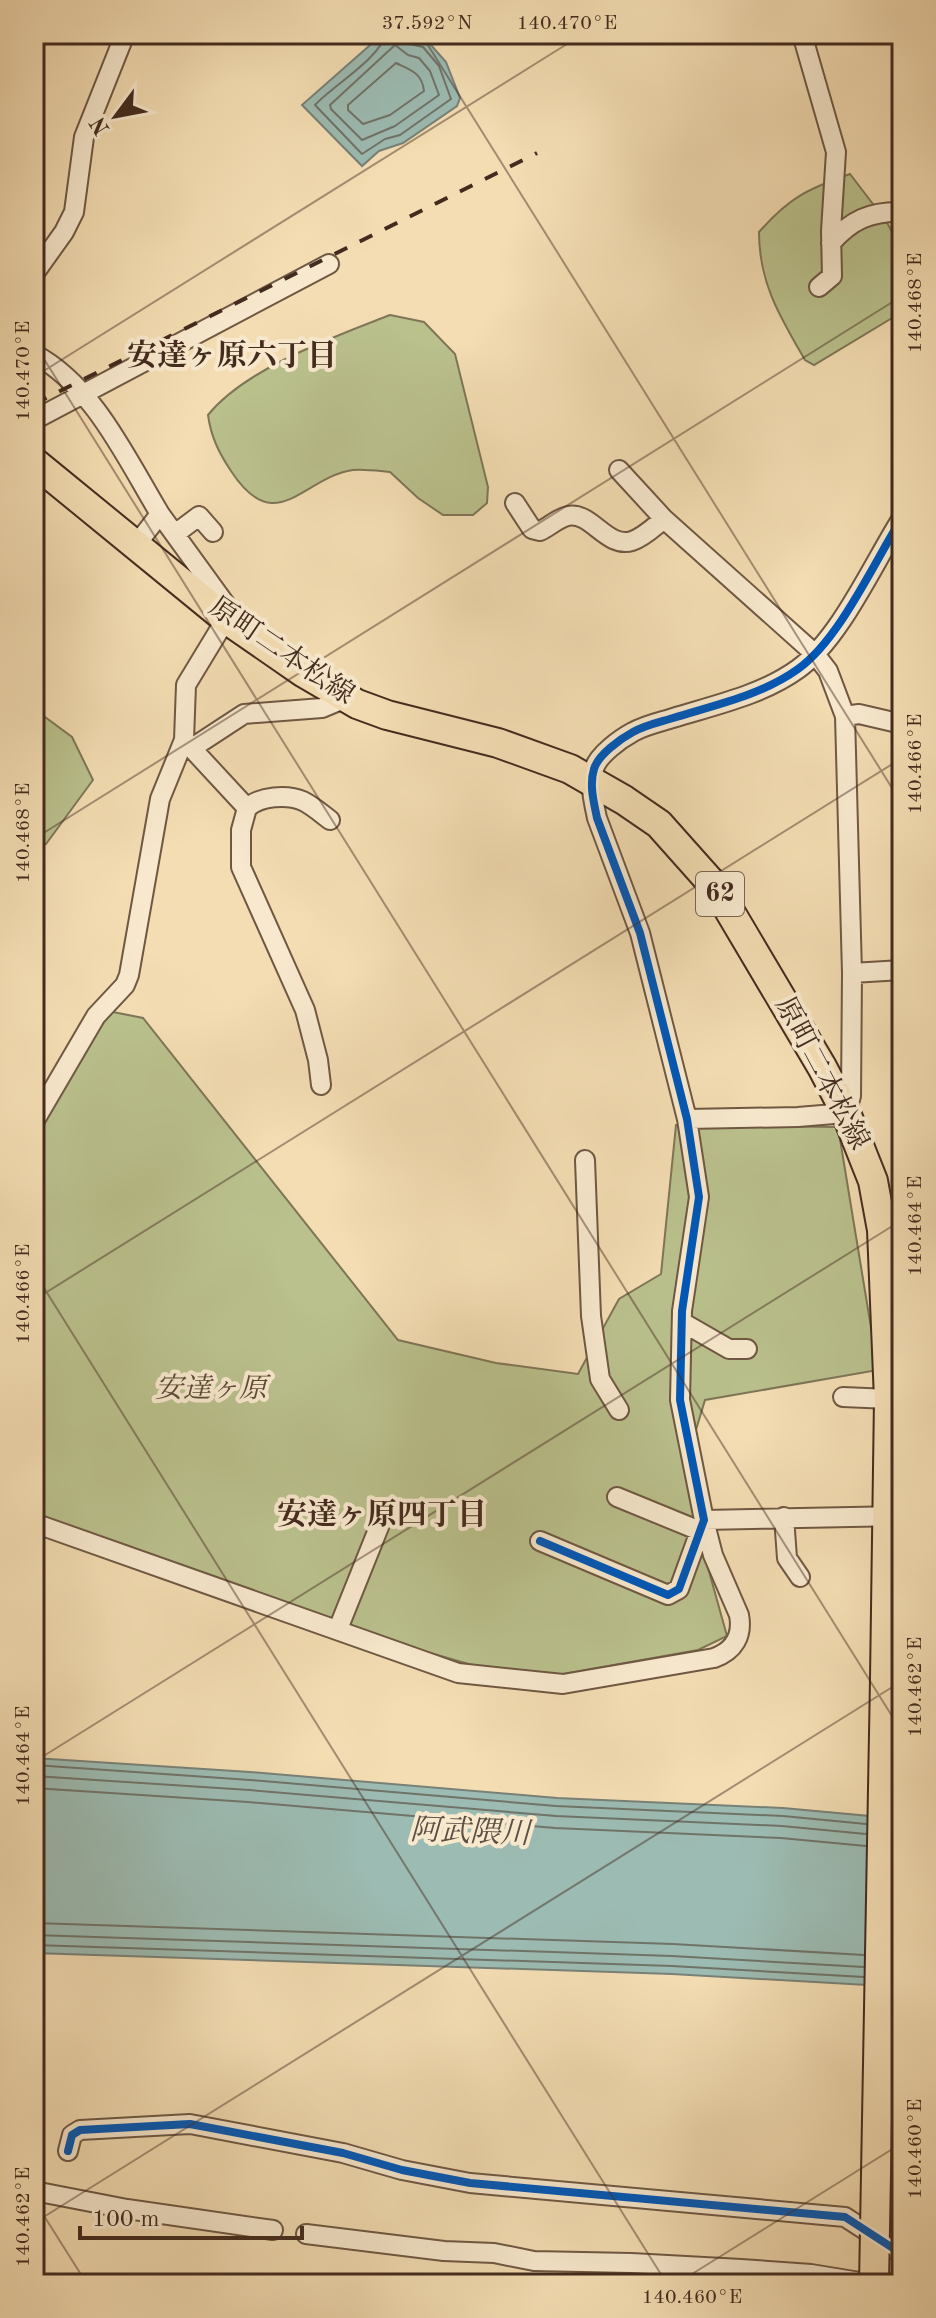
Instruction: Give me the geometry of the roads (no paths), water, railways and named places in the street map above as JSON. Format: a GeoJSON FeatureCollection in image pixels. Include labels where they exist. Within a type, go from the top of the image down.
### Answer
{"type":"FeatureCollection","features":[{"type":"Feature","properties":{"kind":"main road","name":"原町二本松線"},"geometry":{"type":"LineString","coordinates":[[34,462],[226,619],[273,653],[346,698],[387,715],[520,750],[570,769],[659,824],[716,888],[846,1113],[892,1232],[889,1399],[895,1516],[885,1679],[888,2233],[873,2284]]}},
{"type":"Feature","properties":{"kind":"street"},"geometry":{"type":"LineString","coordinates":[[34,274],[64,232],[74,212],[84,137],[125,34]]}},
{"type":"Feature","properties":{"kind":"street"},"geometry":{"type":"LineString","coordinates":[[802,34],[836,152],[832,276],[819,287]]}},
{"type":"Feature","properties":{"kind":"street"},"geometry":{"type":"LineString","coordinates":[[831,243],[845,228],[864,216],[902,212]]}},
{"type":"Feature","properties":{"kind":"street"},"geometry":{"type":"LineString","coordinates":[[34,420],[329,264]]}},
{"type":"Feature","properties":{"kind":"street"},"geometry":{"type":"LineString","coordinates":[[34,354],[50,363],[83,394],[160,514],[226,605],[226,619],[186,685],[188,744],[160,799],[129,975],[125,985],[96,1016],[34,1122]]}},
{"type":"Feature","properties":{"kind":"street"},"geometry":{"type":"LineString","coordinates":[[619,470],[664,519],[815,654],[828,671],[845,716],[852,973],[851,1096],[846,1113],[687,1119]]}},
{"type":"Feature","properties":{"kind":"street"},"geometry":{"type":"LineString","coordinates":[[515,503],[532,529],[540,531],[567,516],[579,516],[615,540],[625,542],[634,540],[664,519]]}},
{"type":"Feature","properties":{"kind":"street"},"geometry":{"type":"LineString","coordinates":[[136,545],[160,514]]}},
{"type":"Feature","properties":{"kind":"street"},"geometry":{"type":"LineString","coordinates":[[175,534],[199,516],[213,532]]}},
{"type":"Feature","properties":{"kind":"street"},"geometry":{"type":"LineString","coordinates":[[34,1523],[458,1673],[557,1685],[714,1658],[734,1646],[741,1625],[702,1525],[680,1400],[682,1322],[699,1197],[687,1119],[640,933],[597,818],[592,782],[594,767],[608,750],[633,732],[757,690],[783,678],[815,654],[839,621],[902,518]]}},
{"type":"Feature","properties":{"kind":"street"},"geometry":{"type":"LineString","coordinates":[[188,744],[244,714],[322,708],[346,698]]}},
{"type":"Feature","properties":{"kind":"street"},"geometry":{"type":"LineString","coordinates":[[845,716],[859,714],[902,724]]}},
{"type":"Feature","properties":{"kind":"street"},"geometry":{"type":"LineString","coordinates":[[188,744],[247,808]]}},
{"type":"Feature","properties":{"kind":"street"},"geometry":{"type":"LineString","coordinates":[[321,1085],[305,1010],[241,867],[241,830],[247,808],[266,799],[285,797],[302,801],[330,820]]}},
{"type":"Feature","properties":{"kind":"street"},"geometry":{"type":"LineString","coordinates":[[852,973],[902,970]]}},
{"type":"Feature","properties":{"kind":"street"},"geometry":{"type":"LineString","coordinates":[[585,1160],[591,1316],[600,1379],[619,1410]]}},
{"type":"Feature","properties":{"kind":"street"},"geometry":{"type":"LineString","coordinates":[[682,1322],[729,1349],[747,1349]]}},
{"type":"Feature","properties":{"kind":"street"},"geometry":{"type":"LineString","coordinates":[[843,1397],[889,1399]]}},
{"type":"Feature","properties":{"kind":"street"},"geometry":{"type":"LineString","coordinates":[[617,1497],[702,1525],[784,1517],[895,1516]]}},
{"type":"Feature","properties":{"kind":"street"},"geometry":{"type":"LineString","coordinates":[[784,1517],[787,1558],[800,1577]]}},
{"type":"Feature","properties":{"kind":"street"},"geometry":{"type":"LineString","coordinates":[[540,1541],[668,1595],[679,1589],[702,1525]]}},
{"type":"Feature","properties":{"kind":"street"},"geometry":{"type":"LineString","coordinates":[[338,1629],[379,1527]]}},
{"type":"Feature","properties":{"kind":"street"},"geometry":{"type":"LineString","coordinates":[[68,2151],[72,2135],[80,2130],[190,2124],[343,2153],[402,2170],[470,2183],[845,2217],[902,2254]]}},
{"type":"Feature","properties":{"kind":"street"},"geometry":{"type":"LineString","coordinates":[[34,2191],[127,2209],[273,2230]]}},
{"type":"Feature","properties":{"kind":"street"},"geometry":{"type":"LineString","coordinates":[[306,2234],[444,2251],[494,2253],[534,2261],[741,2269],[811,2274],[873,2284]]}},
{"type":"Feature","properties":{"kind":"water"},"geometry":{"type":"Polygon","coordinates":[[[379,34],[411,34],[416,39],[424,37],[446,62],[460,98],[457,106],[403,143],[379,151],[362,166],[302,105],[379,34]]]}},
{"type":"Feature","properties":{"kind":"water","name":"阿武隈川"},"geometry":{"type":"Polygon","coordinates":[[[34,1758],[250,1772],[557,1798],[783,1808],[902,1819],[902,1987],[672,1974],[34,1953],[34,1758]]]}},
{"type":"Feature","properties":{"kind":"railway"},"geometry":{"type":"LineString","coordinates":[[34,404],[537,153]]}},
{"type":"Feature","properties":{"kind":"railway"},"geometry":{"type":"LineString","coordinates":[[181,2284],[276,2284]]}},
{"type":"Feature","properties":{"kind":"district","name":"安達ヶ原六丁目"},"geometry":{"type":"Point","coordinates":[232,357]}},
{"type":"Feature","properties":{"kind":"district","name":"安達ヶ原四丁目"},"geometry":{"type":"Point","coordinates":[382,1516]}},
{"type":"Feature","properties":{"kind":"park label","name":"安達ヶ原"},"geometry":{"type":"Point","coordinates":[211,1390]}}]}
